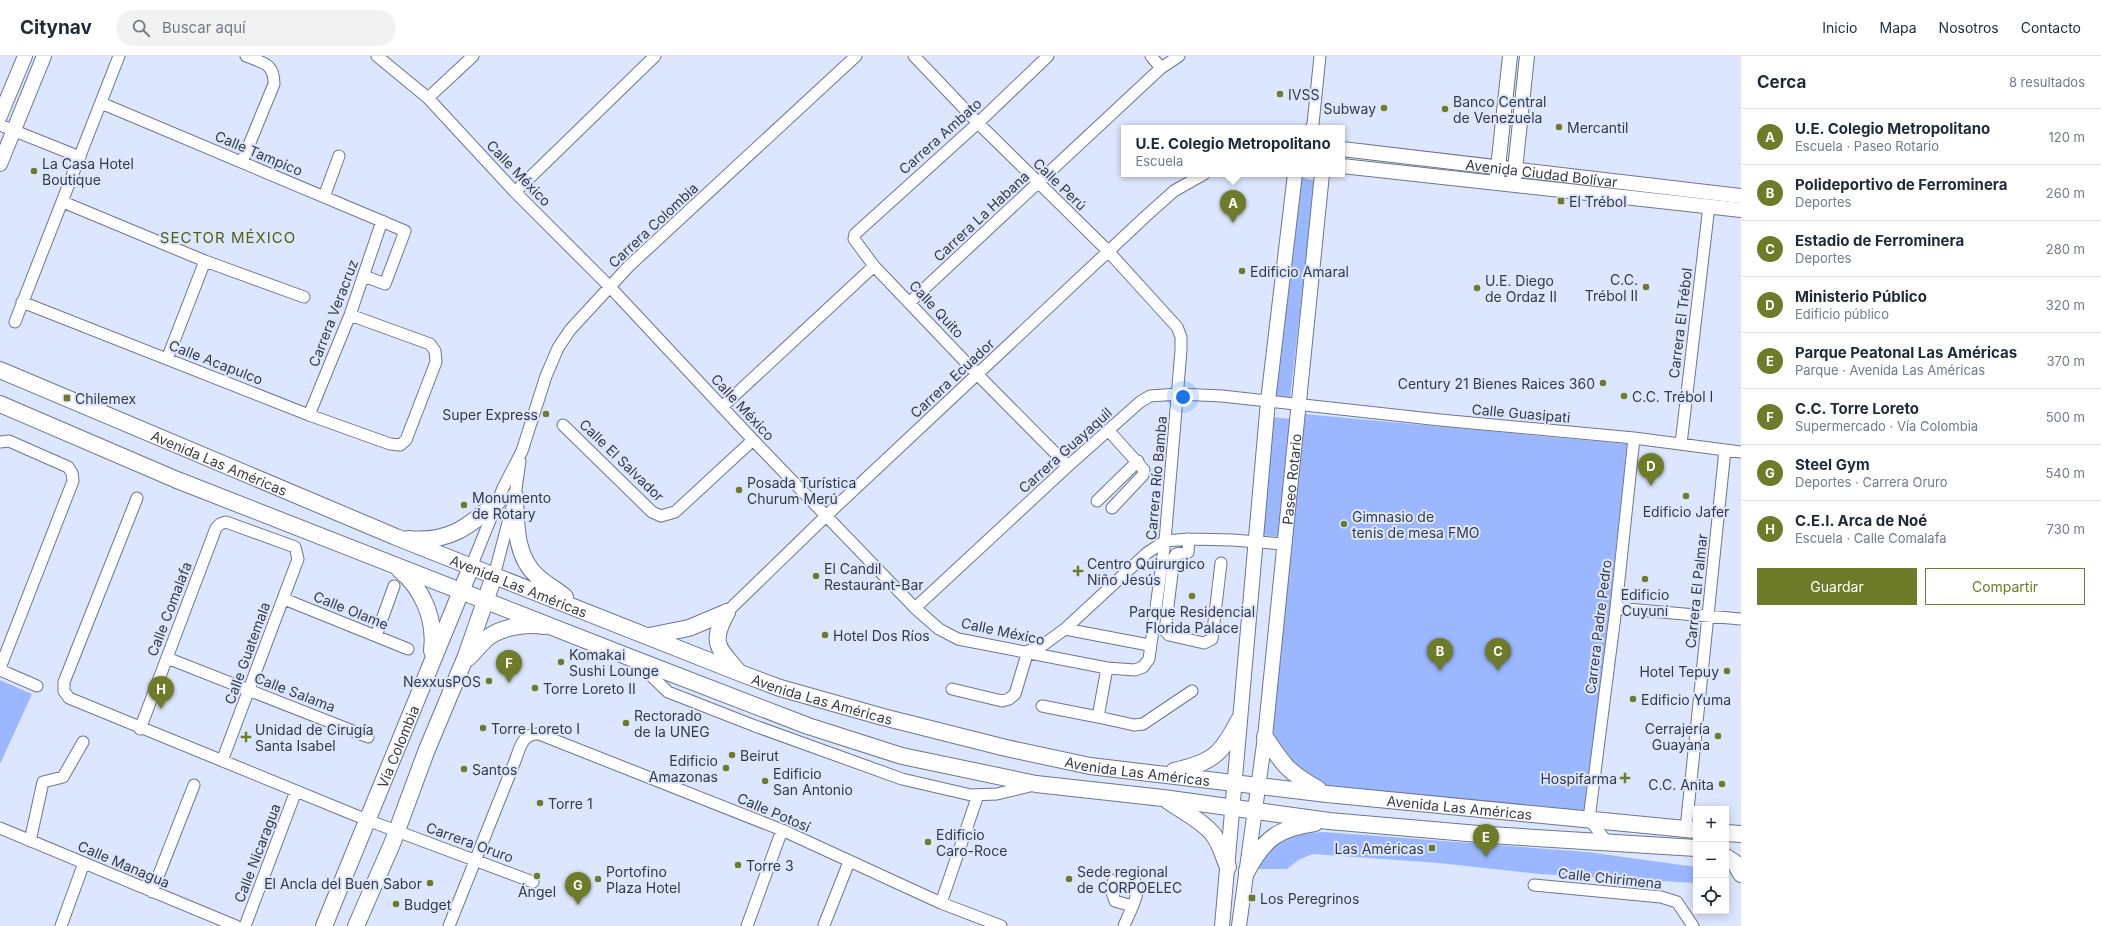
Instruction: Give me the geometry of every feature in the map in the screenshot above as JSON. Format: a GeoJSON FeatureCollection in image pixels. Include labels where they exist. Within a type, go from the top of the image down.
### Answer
{"type":"FeatureCollection","features":[{"type":"Feature","properties":{"kind":"main road","name":"Avenida Las Américas"},"geometry":{"type":"LineString","coordinates":[[0,370],[396,537],[740,673],[780,688],[883,717],[1006,748],[1090,766],[1327,794],[1691,830]]}},
{"type":"Feature","properties":{"kind":"main road","name":"Avenida Las Américas"},"geometry":{"type":"LineString","coordinates":[[0,404],[177,480],[634,659],[808,726],[902,756],[1036,784],[1163,798],[1329,821],[1693,848]]}},
{"type":"Feature","properties":{"kind":"main road"},"geometry":{"type":"LineString","coordinates":[[515,496],[516,526],[519,545],[529,566],[537,576],[581,610]]}},
{"type":"Feature","properties":{"kind":"main road"},"geometry":{"type":"LineString","coordinates":[[396,537],[418,540],[454,533],[468,527],[497,502]]}},
{"type":"Feature","properties":{"kind":"main road"},"geometry":{"type":"LineString","coordinates":[[391,563],[406,575],[422,596],[433,629],[430,666]]}},
{"type":"Feature","properties":{"kind":"main road","name":"Vía Colombia"},"geometry":{"type":"LineString","coordinates":[[324,926],[471,567]]}},
{"type":"Feature","properties":{"kind":"main road","name":"Vía Colombia"},"geometry":{"type":"LineString","coordinates":[[356,926],[396,832],[426,752],[463,663],[494,576]]}},
{"type":"Feature","properties":{"kind":"main road"},"geometry":{"type":"LineString","coordinates":[[649,636],[689,628],[727,612]]}},
{"type":"Feature","properties":{"kind":"main road"},"geometry":{"type":"LineString","coordinates":[[727,612],[716,636],[718,645],[740,673]]}},
{"type":"Feature","properties":{"kind":"main road"},"geometry":{"type":"LineString","coordinates":[[463,663],[487,638],[515,627],[541,626],[562,630]]}},
{"type":"Feature","properties":{"kind":"main road"},"geometry":{"type":"LineString","coordinates":[[1164,774],[1205,763],[1220,752],[1239,720]]}},
{"type":"Feature","properties":{"kind":"main road"},"geometry":{"type":"LineString","coordinates":[[1265,737],[1283,765],[1294,775],[1327,794]]}},
{"type":"Feature","properties":{"kind":"main road"},"geometry":{"type":"LineString","coordinates":[[1163,798],[1201,823],[1212,833],[1228,867]]}},
{"type":"Feature","properties":{"kind":"main road"},"geometry":{"type":"LineString","coordinates":[[1247,871],[1262,847],[1281,830],[1295,826],[1329,821]]}},
{"type":"Feature","properties":{"kind":"main road"},"geometry":{"type":"LineString","coordinates":[[1729,833],[1741,834]]}},
{"type":"Feature","properties":{"kind":"main road"},"geometry":{"type":"LineString","coordinates":[[1729,850],[1741,852]]}},
{"type":"Feature","properties":{"kind":"main road"},"geometry":{"type":"LineString","coordinates":[[1729,859],[1735,863],[1741,874]]}},
{"type":"Feature","properties":{"kind":"street"},"geometry":{"type":"LineString","coordinates":[[0,116],[25,56]]}},
{"type":"Feature","properties":{"kind":"street"},"geometry":{"type":"LineString","coordinates":[[0,164],[6,128],[44,56]]}},
{"type":"Feature","properties":{"kind":"street"},"geometry":{"type":"LineString","coordinates":[[15,322],[119,56]]}},
{"type":"Feature","properties":{"kind":"street"},"geometry":{"type":"LineString","coordinates":[[242,162],[274,84],[274,74],[270,66],[246,56]]}},
{"type":"Feature","properties":{"kind":"street","name":"Calle México"},"geometry":{"type":"LineString","coordinates":[[378,56],[428,98],[515,192],[610,287],[753,440],[827,515],[915,608],[939,629],[958,639],[1028,651],[1107,668],[1136,670],[1143,667]]}},
{"type":"Feature","properties":{"kind":"street"},"geometry":{"type":"LineString","coordinates":[[428,98],[473,56]]}},
{"type":"Feature","properties":{"kind":"street"},"geometry":{"type":"LineString","coordinates":[[515,192],[655,56]]}},
{"type":"Feature","properties":{"kind":"street","name":"Carrera Colombia"},"geometry":{"type":"LineString","coordinates":[[471,567],[497,502],[522,451],[546,376],[558,348],[570,330],[629,266],[856,56]]}},
{"type":"Feature","properties":{"kind":"street","name":"Calle Perú"},"geometry":{"type":"LineString","coordinates":[[914,56],[978,123],[1108,251],[1177,327],[1181,337]]}},
{"type":"Feature","properties":{"kind":"street","name":"Carrera Ambato"},"geometry":{"type":"LineString","coordinates":[[854,239],[855,234],[978,123],[1048,56]]}},
{"type":"Feature","properties":{"kind":"street"},"geometry":{"type":"LineString","coordinates":[[1152,56],[1161,68]]}},
{"type":"Feature","properties":{"kind":"street","name":"Carrera La Habana"},"geometry":{"type":"LineString","coordinates":[[910,302],[1161,68],[1179,56]]}},
{"type":"Feature","properties":{"kind":"street"},"geometry":{"type":"LineString","coordinates":[[1313,125],[1320,56]]}},
{"type":"Feature","properties":{"kind":"street"},"geometry":{"type":"LineString","coordinates":[[1497,176],[1510,56]]}},
{"type":"Feature","properties":{"kind":"street"},"geometry":{"type":"LineString","coordinates":[[1514,177],[1527,56]]}},
{"type":"Feature","properties":{"kind":"street","name":"Calle Tampico"},"geometry":{"type":"LineString","coordinates":[[101,103],[405,230],[385,284],[364,276]]}},
{"type":"Feature","properties":{"kind":"street"},"geometry":{"type":"LineString","coordinates":[[6,128],[80,157]]}},
{"type":"Feature","properties":{"kind":"street","name":"Avenida Ciudad Bolívar"},"geometry":{"type":"LineString","coordinates":[[1345,149],[1497,176]]}},
{"type":"Feature","properties":{"kind":"street"},"geometry":{"type":"LineString","coordinates":[[324,197],[339,156]]}},
{"type":"Feature","properties":{"kind":"street","name":"Avenida Ciudad Bolívar"},"geometry":{"type":"LineString","coordinates":[[1345,166],[1514,177],[1741,196]]}},
{"type":"Feature","properties":{"kind":"street","name":"Carrera Ecuador"},"geometry":{"type":"LineString","coordinates":[[727,612],[827,515],[1108,251],[1174,191],[1199,177]]}},
{"type":"Feature","properties":{"kind":"street","name":"Paseo Rotario"},"geometry":{"type":"LineString","coordinates":[[1222,926],[1268,400],[1294,177]]}},
{"type":"Feature","properties":{"kind":"street","name":"Paseo Rotario"},"geometry":{"type":"LineString","coordinates":[[1239,926],[1260,785],[1322,177]]}},
{"type":"Feature","properties":{"kind":"street","name":"Avenida Ciudad Bolívar"},"geometry":{"type":"LineString","coordinates":[[1514,177],[1741,210]]}},
{"type":"Feature","properties":{"kind":"street"},"geometry":{"type":"LineString","coordinates":[[63,202],[205,261],[304,297]]}},
{"type":"Feature","properties":{"kind":"street","name":"Carrera El Trébol"},"geometry":{"type":"LineString","coordinates":[[1680,444],[1709,206]]}},
{"type":"Feature","properties":{"kind":"street","name":"Carrera Veracruz"},"geometry":{"type":"LineString","coordinates":[[309,415],[350,315],[382,221]]}},
{"type":"Feature","properties":{"kind":"street","name":"Calle Quito"},"geometry":{"type":"LineString","coordinates":[[854,239],[874,266],[910,302],[977,374],[1068,466]]}},
{"type":"Feature","properties":{"kind":"street"},"geometry":{"type":"LineString","coordinates":[[167,359],[205,261]]}},
{"type":"Feature","properties":{"kind":"street"},"geometry":{"type":"LineString","coordinates":[[722,407],[874,266]]}},
{"type":"Feature","properties":{"kind":"street","name":"Calle Acapulco"},"geometry":{"type":"LineString","coordinates":[[22,302],[309,415],[390,444],[400,445],[406,440],[436,362],[435,351],[430,344],[350,315]]}},
{"type":"Feature","properties":{"kind":"street","name":"Carrera Río Bamba"},"geometry":{"type":"LineString","coordinates":[[1143,667],[1149,658],[1149,645],[1165,541],[1178,394],[1181,337]]}},
{"type":"Feature","properties":{"kind":"street","name":"Carrera Guayaquil"},"geometry":{"type":"LineString","coordinates":[[915,608],[1068,466],[1140,402],[1150,396],[1178,394],[1268,400]]}},
{"type":"Feature","properties":{"kind":"street","name":"Calle Guasipati"},"geometry":{"type":"LineString","coordinates":[[1268,400],[1298,405],[1440,420],[1634,438],[1741,452]]}},
{"type":"Feature","properties":{"kind":"street","name":"Calle El Salvador"},"geometry":{"type":"LineString","coordinates":[[563,425],[652,512],[661,516],[674,512],[753,440]]}},
{"type":"Feature","properties":{"kind":"street"},"geometry":{"type":"LineString","coordinates":[[1108,430],[1138,461],[1144,470],[1143,475],[1112,508]]}},
{"type":"Feature","properties":{"kind":"street","name":"Carrera Padre Pedro"},"geometry":{"type":"LineString","coordinates":[[1589,819],[1616,608],[1634,438]]}},
{"type":"Feature","properties":{"kind":"street"},"geometry":{"type":"LineString","coordinates":[[1,441],[9,441],[68,467],[72,473],[73,481],[0,669],[37,686]]}},
{"type":"Feature","properties":{"kind":"street","name":"Carrera El Palmar"},"geometry":{"type":"LineString","coordinates":[[1691,830],[1709,615],[1725,450]]}},
{"type":"Feature","properties":{"kind":"street","name":"Carrera Colombia"},"geometry":{"type":"LineString","coordinates":[[494,576],[515,496],[522,451]]}},
{"type":"Feature","properties":{"kind":"street"},"geometry":{"type":"LineString","coordinates":[[1098,502],[1138,461]]}},
{"type":"Feature","properties":{"kind":"street","name":"Carrera Oruro"},"geometry":{"type":"LineString","coordinates":[[137,498],[64,682],[64,691],[69,698],[140,729],[396,832],[476,860],[532,882]]}},
{"type":"Feature","properties":{"kind":"street","name":"Calle Comalafa"},"geometry":{"type":"LineString","coordinates":[[140,729],[216,528],[220,524],[226,522],[295,547],[298,554]]}},
{"type":"Feature","properties":{"kind":"street"},"geometry":{"type":"LineString","coordinates":[[1189,539],[1188,552],[1176,554],[1174,557],[1165,631],[1169,635],[1204,644],[1212,639],[1221,563]]}},
{"type":"Feature","properties":{"kind":"street"},"geometry":{"type":"LineString","coordinates":[[952,689],[1002,701],[1009,699],[1015,694],[1028,651],[1043,645],[1064,629],[1147,553],[1165,541],[1189,539],[1255,540],[1284,544]]}},
{"type":"Feature","properties":{"kind":"street","name":"Calle Guatemala"},"geometry":{"type":"LineString","coordinates":[[222,761],[284,598],[298,559],[298,554]]}},
{"type":"Feature","properties":{"kind":"street"},"geometry":{"type":"LineString","coordinates":[[376,636],[394,586]]}},
{"type":"Feature","properties":{"kind":"street","name":"Calle Olame"},"geometry":{"type":"LineString","coordinates":[[284,598],[408,648]]}},
{"type":"Feature","properties":{"kind":"street"},"geometry":{"type":"LineString","coordinates":[[1616,608],[1741,618]]}},
{"type":"Feature","properties":{"kind":"street"},"geometry":{"type":"LineString","coordinates":[[1064,629],[1149,645]]}},
{"type":"Feature","properties":{"kind":"street","name":"Calle Salama"},"geometry":{"type":"LineString","coordinates":[[167,658],[368,737]]}},
{"type":"Feature","properties":{"kind":"street","name":"Avenida Las Américas"},"geometry":{"type":"LineString","coordinates":[[634,659],[668,692],[754,726],[902,779],[942,789],[978,795],[997,794],[1036,784]]}},
{"type":"Feature","properties":{"kind":"street"},"geometry":{"type":"LineString","coordinates":[[1098,717],[1107,668]]}},
{"type":"Feature","properties":{"kind":"street"},"geometry":{"type":"LineString","coordinates":[[1042,706],[1134,725],[1143,724],[1192,691]]}},
{"type":"Feature","properties":{"kind":"street","name":"Calle Potosí"},"geometry":{"type":"LineString","coordinates":[[476,860],[525,737],[531,734],[539,734],[782,830],[849,862],[1001,926]]}},
{"type":"Feature","properties":{"kind":"street"},"geometry":{"type":"LineString","coordinates":[[30,841],[43,782],[62,777],[83,742]]}},
{"type":"Feature","properties":{"kind":"street"},"geometry":{"type":"LineString","coordinates":[[152,892],[194,785]]}},
{"type":"Feature","properties":{"kind":"street","name":"Calle Nicaragua"},"geometry":{"type":"LineString","coordinates":[[245,926],[296,791]]}},
{"type":"Feature","properties":{"kind":"street"},"geometry":{"type":"LineString","coordinates":[[941,902],[978,795]]}},
{"type":"Feature","properties":{"kind":"street"},"geometry":{"type":"LineString","coordinates":[[1589,819],[1607,842]]}},
{"type":"Feature","properties":{"kind":"street","name":"Calle Managua"},"geometry":{"type":"LineString","coordinates":[[0,828],[236,926]]}},
{"type":"Feature","properties":{"kind":"street"},"geometry":{"type":"LineString","coordinates":[[746,926],[782,830]]}},
{"type":"Feature","properties":{"kind":"street"},"geometry":{"type":"LineString","coordinates":[[449,926],[476,860]]}},
{"type":"Feature","properties":{"kind":"street"},"geometry":{"type":"LineString","coordinates":[[824,925],[849,862]]}},
{"type":"Feature","properties":{"kind":"street"},"geometry":{"type":"LineString","coordinates":[[61,926],[84,863]]}},
{"type":"Feature","properties":{"kind":"street","name":"Calle Chirimena"},"geometry":{"type":"LineString","coordinates":[[1534,884],[1661,898],[1677,902],[1693,926]]}},
{"type":"Feature","properties":{"kind":"street"},"geometry":{"type":"LineString","coordinates":[[1124,926],[1132,906]]}},
{"type":"Feature","properties":{"kind":"shaded area"},"geometry":{"type":"Polygon","coordinates":[[[1300,177],[1315,181],[1290,399],[1275,398],[1300,177]]]}},
{"type":"Feature","properties":{"kind":"shaded area"},"geometry":{"type":"Polygon","coordinates":[[[1304,414],[1627,444],[1610,607],[1584,813],[1328,786],[1296,769],[1272,735],[1304,414]]]}},
{"type":"Feature","properties":{"kind":"shaded area"},"geometry":{"type":"Polygon","coordinates":[[[1272,417],[1291,419],[1279,537],[1260,535],[1272,417]]]}},
{"type":"Feature","properties":{"kind":"shaded area"},"geometry":{"type":"Polygon","coordinates":[[[0,680],[32,694],[0,764],[0,680]]]}},
{"type":"Feature","properties":{"kind":"shaded area"},"geometry":{"type":"Polygon","coordinates":[[[1324,832],[1587,852],[1693,867],[1693,883],[1539,874],[1439,863],[1313,854],[1300,859],[1287,869],[1255,869],[1262,853],[1282,835],[1324,832]]]}},
{"type":"Feature","properties":{"kind":"place","name":"IVSS"},"geometry":{"type":"Point","coordinates":[1280,94]}},
{"type":"Feature","properties":{"kind":"place","name":"Subway"},"geometry":{"type":"Point","coordinates":[1384,108]}},
{"type":"Feature","properties":{"kind":"place","name":"Banco Central de Venezuela"},"geometry":{"type":"Point","coordinates":[1445,109]}},
{"type":"Feature","properties":{"kind":"place","name":"Mercantil"},"geometry":{"type":"Point","coordinates":[1559,127]}},
{"type":"Feature","properties":{"kind":"place","name":"La Casa Hotel Boutique"},"geometry":{"type":"Point","coordinates":[34,171]}},
{"type":"Feature","properties":{"kind":"place","name":"El Trébol"},"geometry":{"type":"Point","coordinates":[1561,201]}},
{"type":"Feature","properties":{"kind":"place","name":"U.E. Colegio Metropolitano"},"geometry":{"type":"Point","coordinates":[1233,223]}},
{"type":"Feature","properties":{"kind":"place","name":"Edificio Amaral"},"geometry":{"type":"Point","coordinates":[1242,271]}},
{"type":"Feature","properties":{"kind":"place","name":"C.C. Trébol II"},"geometry":{"type":"Point","coordinates":[1646,287]}},
{"type":"Feature","properties":{"kind":"place","name":"U.E. Diego de Ordaz II"},"geometry":{"type":"Point","coordinates":[1477,288]}},
{"type":"Feature","properties":{"kind":"place","name":"Century 21 Bienes Raices 360"},"geometry":{"type":"Point","coordinates":[1603,383]}},
{"type":"Feature","properties":{"kind":"place","name":"C.C. Trébol I"},"geometry":{"type":"Point","coordinates":[1624,396]}},
{"type":"Feature","properties":{"kind":"place","name":"Chilemex"},"geometry":{"type":"Point","coordinates":[67,398]}},
{"type":"Feature","properties":{"kind":"place","name":"Super Express"},"geometry":{"type":"Point","coordinates":[546,414]}},
{"type":"Feature","properties":{"kind":"place","name":"Ministerio Público"},"geometry":{"type":"Point","coordinates":[1651,486]}},
{"type":"Feature","properties":{"kind":"place","name":"Posada Turística Churum Merú"},"geometry":{"type":"Point","coordinates":[739,490]}},
{"type":"Feature","properties":{"kind":"place","name":"Edificio Jafer"},"geometry":{"type":"Point","coordinates":[1686,496]}},
{"type":"Feature","properties":{"kind":"place","name":"Monumento de Rotary"},"geometry":{"type":"Point","coordinates":[464,505]}},
{"type":"Feature","properties":{"kind":"place","name":"Gimnasio de tenis de mesa FMO"},"geometry":{"type":"Point","coordinates":[1344,524]}},
{"type":"Feature","properties":{"kind":"place","name":"Centro Quirurgico Niño Jesús"},"geometry":{"type":"Point","coordinates":[1078,571]}},
{"type":"Feature","properties":{"kind":"place","name":"El Candil Restaurant-Bar"},"geometry":{"type":"Point","coordinates":[816,576]}},
{"type":"Feature","properties":{"kind":"place","name":"Edificio Cuyuní"},"geometry":{"type":"Point","coordinates":[1645,579]}},
{"type":"Feature","properties":{"kind":"place","name":"Parque Residencial Florida Palace"},"geometry":{"type":"Point","coordinates":[1192,596]}},
{"type":"Feature","properties":{"kind":"place","name":"Hotel Dos Ríos"},"geometry":{"type":"Point","coordinates":[825,635]}},
{"type":"Feature","properties":{"kind":"place","name":"Komakai Sushi Lounge"},"geometry":{"type":"Point","coordinates":[561,662]}},
{"type":"Feature","properties":{"kind":"place","name":"Polideportivo de Ferrominera"},"geometry":{"type":"Point","coordinates":[1440,671]}},
{"type":"Feature","properties":{"kind":"place","name":"Estadio de Ferrominera"},"geometry":{"type":"Point","coordinates":[1498,671]}},
{"type":"Feature","properties":{"kind":"place","name":"Hotel Tepuy"},"geometry":{"type":"Point","coordinates":[1727,671]}},
{"type":"Feature","properties":{"kind":"place","name":"NexxusPOS"},"geometry":{"type":"Point","coordinates":[489,681]}},
{"type":"Feature","properties":{"kind":"place","name":"C.C. Torre Loreto"},"geometry":{"type":"Point","coordinates":[509,683]}},
{"type":"Feature","properties":{"kind":"place","name":"Torre Loreto II"},"geometry":{"type":"Point","coordinates":[535,688]}},
{"type":"Feature","properties":{"kind":"place","name":"Edificio Yuma"},"geometry":{"type":"Point","coordinates":[1633,699]}},
{"type":"Feature","properties":{"kind":"place","name":"C.E.I. Arca de Noé"},"geometry":{"type":"Point","coordinates":[161,709]}},
{"type":"Feature","properties":{"kind":"place","name":"Rectorado de la UNEG"},"geometry":{"type":"Point","coordinates":[626,723]}},
{"type":"Feature","properties":{"kind":"place","name":"Torre Loreto I"},"geometry":{"type":"Point","coordinates":[483,728]}},
{"type":"Feature","properties":{"kind":"place","name":"Cerrajería Guayana"},"geometry":{"type":"Point","coordinates":[1718,736]}},
{"type":"Feature","properties":{"kind":"place","name":"Unidad de Cirugía Santa Isabel"},"geometry":{"type":"Point","coordinates":[246,737]}},
{"type":"Feature","properties":{"kind":"place","name":"Beirut"},"geometry":{"type":"Point","coordinates":[732,755]}},
{"type":"Feature","properties":{"kind":"place","name":"Edificio Amazonas"},"geometry":{"type":"Point","coordinates":[726,768]}},
{"type":"Feature","properties":{"kind":"place","name":"Santos"},"geometry":{"type":"Point","coordinates":[464,769]}},
{"type":"Feature","properties":{"kind":"place","name":"Hospifarma"},"geometry":{"type":"Point","coordinates":[1625,778]}},
{"type":"Feature","properties":{"kind":"place","name":"Edificio San Antonio"},"geometry":{"type":"Point","coordinates":[765,781]}},
{"type":"Feature","properties":{"kind":"place","name":"C.C. Anita"},"geometry":{"type":"Point","coordinates":[1722,784]}},
{"type":"Feature","properties":{"kind":"place","name":"Torre 1"},"geometry":{"type":"Point","coordinates":[540,803]}},
{"type":"Feature","properties":{"kind":"place","name":"Edificio Caro-Roce"},"geometry":{"type":"Point","coordinates":[928,842]}},
{"type":"Feature","properties":{"kind":"place","name":"Las Américas"},"geometry":{"type":"Point","coordinates":[1432,848]}},
{"type":"Feature","properties":{"kind":"place","name":"Parque Peatonal Las Américas"},"geometry":{"type":"Point","coordinates":[1486,857]}},
{"type":"Feature","properties":{"kind":"place","name":"Torre 3"},"geometry":{"type":"Point","coordinates":[738,865]}},
{"type":"Feature","properties":{"kind":"place","name":"Ángel"},"geometry":{"type":"Point","coordinates":[537,876]}},
{"type":"Feature","properties":{"kind":"place","name":"Portofino Plaza Hotel"},"geometry":{"type":"Point","coordinates":[598,879]}},
{"type":"Feature","properties":{"kind":"place","name":"Sede regional de CORPOELEC"},"geometry":{"type":"Point","coordinates":[1069,879]}},
{"type":"Feature","properties":{"kind":"place","name":"El Ancla del Buen Sabor"},"geometry":{"type":"Point","coordinates":[430,883]}},
{"type":"Feature","properties":{"kind":"place","name":"Los Peregrinos"},"geometry":{"type":"Point","coordinates":[1252,898]}},
{"type":"Feature","properties":{"kind":"place","name":"Budget"},"geometry":{"type":"Point","coordinates":[396,904]}},
{"type":"Feature","properties":{"kind":"place","name":"Steel Gym"},"geometry":{"type":"Point","coordinates":[578,905]}},
{"type":"Feature","properties":{"kind":"district","name":"SECTOR MÉXICO"},"geometry":{"type":"Point","coordinates":[228,237]}}]}
